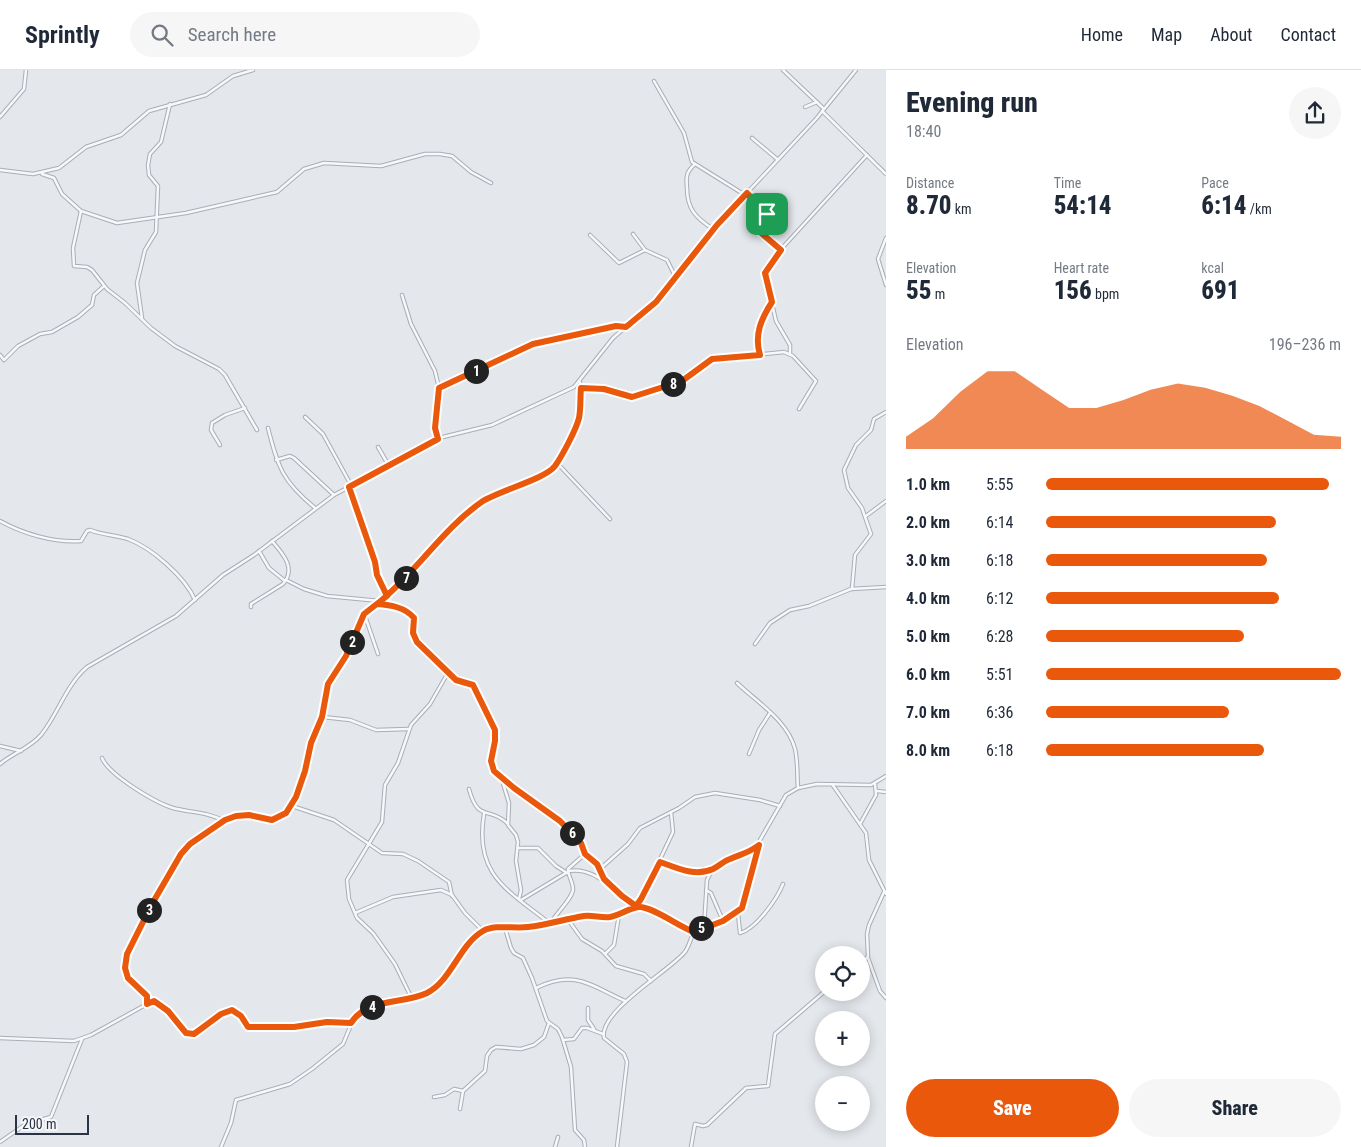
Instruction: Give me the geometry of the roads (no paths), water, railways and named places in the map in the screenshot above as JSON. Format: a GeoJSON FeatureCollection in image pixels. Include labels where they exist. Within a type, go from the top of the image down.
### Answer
{"type":"FeatureCollection","features":[{"type":"Feature","properties":{"kind":"street"},"geometry":{"type":"LineString","coordinates":[[0,117],[24,89],[26,70]]}},
{"type":"Feature","properties":{"kind":"street"},"geometry":{"type":"LineString","coordinates":[[42,174],[59,168],[86,147],[120,135],[149,111],[206,94],[228,79],[253,70]]}},
{"type":"Feature","properties":{"kind":"street"},"geometry":{"type":"LineString","coordinates":[[783,70],[817,102],[886,174]]}},
{"type":"Feature","properties":{"kind":"street"},"geometry":{"type":"LineString","coordinates":[[0,764],[41,734],[84,670],[166,623],[223,575],[259,551],[334,495],[438,439],[492,425],[570,389],[580,380],[613,338],[649,308],[713,229],[823,110],[856,70]]}},
{"type":"Feature","properties":{"kind":"street"},"geometry":{"type":"LineString","coordinates":[[654,81],[684,132],[689,156],[695,164],[746,194],[767,214],[760,232],[781,250]]}},
{"type":"Feature","properties":{"kind":"street"},"geometry":{"type":"LineString","coordinates":[[806,107],[817,102]]}},
{"type":"Feature","properties":{"kind":"street"},"geometry":{"type":"LineString","coordinates":[[142,320],[137,283],[145,250],[156,235],[158,218],[158,186],[149,175],[148,165],[150,154],[161,142],[170,104]]}},
{"type":"Feature","properties":{"kind":"street"},"geometry":{"type":"LineString","coordinates":[[752,138],[777,160]]}},
{"type":"Feature","properties":{"kind":"street"},"geometry":{"type":"LineString","coordinates":[[0,170],[42,174],[54,178],[62,194],[81,211],[111,222],[158,218],[277,192],[300,172],[318,164],[381,166],[425,154],[440,154],[452,156],[471,172],[491,183]]}},
{"type":"Feature","properties":{"kind":"street"},"geometry":{"type":"LineString","coordinates":[[790,354],[790,345],[776,321],[764,277],[767,268],[867,155]]}},
{"type":"Feature","properties":{"kind":"street"},"geometry":{"type":"LineString","coordinates":[[695,164],[689,170],[686,177],[687,202],[692,212],[713,229]]}},
{"type":"Feature","properties":{"kind":"street"},"geometry":{"type":"LineString","coordinates":[[81,211],[72,264],[92,270],[104,286],[175,346],[219,369],[257,430]]}},
{"type":"Feature","properties":{"kind":"street"},"geometry":{"type":"LineString","coordinates":[[590,234],[619,263],[645,250]]}},
{"type":"Feature","properties":{"kind":"street"},"geometry":{"type":"LineString","coordinates":[[633,234],[645,250],[667,260],[675,276]]}},
{"type":"Feature","properties":{"kind":"street"},"geometry":{"type":"LineString","coordinates":[[886,238],[878,259],[886,285]]}},
{"type":"Feature","properties":{"kind":"street"},"geometry":{"type":"LineString","coordinates":[[0,355],[4,360],[18,346],[40,334],[52,332],[78,317],[92,305],[94,295],[104,286]]}},
{"type":"Feature","properties":{"kind":"street"},"geometry":{"type":"LineString","coordinates":[[402,295],[411,324],[436,371],[439,388],[435,428],[438,439]]}},
{"type":"Feature","properties":{"kind":"street"},"geometry":{"type":"LineString","coordinates":[[760,355],[757,335],[763,317],[772,302]]}},
{"type":"Feature","properties":{"kind":"street"},"geometry":{"type":"LineString","coordinates":[[439,388],[533,344],[616,326],[626,327]]}},
{"type":"Feature","properties":{"kind":"street"},"geometry":{"type":"LineString","coordinates":[[581,388],[604,389],[632,397],[682,381],[712,359],[780,352],[790,354],[816,381],[799,409]]}},
{"type":"Feature","properties":{"kind":"street"},"geometry":{"type":"LineString","coordinates":[[147,1004],[147,996],[132,983],[125,968],[129,948],[185,849],[225,820],[243,814],[275,819],[286,813],[292,806],[305,771],[311,743],[322,717],[328,684],[346,656],[364,615],[413,571],[430,550],[474,508],[500,492],[544,474],[556,462],[577,423],[581,388],[580,380]]}},
{"type":"Feature","properties":{"kind":"street"},"geometry":{"type":"LineString","coordinates":[[220,445],[211,430],[212,423],[225,415],[245,408]]}},
{"type":"Feature","properties":{"kind":"street"},"geometry":{"type":"LineString","coordinates":[[852,589],[855,555],[871,534],[860,503],[848,488],[844,470],[856,444],[871,430],[874,419],[886,412]]}},
{"type":"Feature","properties":{"kind":"street"},"geometry":{"type":"LineString","coordinates":[[305,417],[322,434],[350,486],[375,562],[377,575],[387,596]]}},
{"type":"Feature","properties":{"kind":"street"},"geometry":{"type":"LineString","coordinates":[[268,428],[276,460],[294,489],[315,508]]}},
{"type":"Feature","properties":{"kind":"street"},"geometry":{"type":"LineString","coordinates":[[378,447],[389,466]]}},
{"type":"Feature","properties":{"kind":"street"},"geometry":{"type":"LineString","coordinates":[[276,460],[290,456],[294,458],[334,495]]}},
{"type":"Feature","properties":{"kind":"street"},"geometry":{"type":"LineString","coordinates":[[556,462],[610,519]]}},
{"type":"Feature","properties":{"kind":"street"},"geometry":{"type":"LineString","coordinates":[[866,516],[886,502]]}},
{"type":"Feature","properties":{"kind":"street"},"geometry":{"type":"LineString","coordinates":[[0,521],[20,532],[53,538],[81,541],[87,531],[90,530],[128,539],[153,554],[177,574],[195,600]]}},
{"type":"Feature","properties":{"kind":"street"},"geometry":{"type":"LineString","coordinates":[[272,541],[288,561],[286,581]]}},
{"type":"Feature","properties":{"kind":"street"},"geometry":{"type":"LineString","coordinates":[[259,551],[269,568],[286,581],[304,589],[327,596],[380,601]]}},
{"type":"Feature","properties":{"kind":"street"},"geometry":{"type":"LineString","coordinates":[[251,607],[251,604],[286,581]]}},
{"type":"Feature","properties":{"kind":"street"},"geometry":{"type":"LineString","coordinates":[[755,644],[770,623],[790,610],[809,606],[852,589],[886,587]]}},
{"type":"Feature","properties":{"kind":"street"},"geometry":{"type":"LineString","coordinates":[[377,604],[395,606],[410,614],[414,618],[413,633],[417,642],[449,671],[456,680],[473,685],[489,713],[496,736],[491,766],[502,778],[560,821],[581,843],[585,854],[600,869],[604,879]]}},
{"type":"Feature","properties":{"kind":"street"},"geometry":{"type":"LineString","coordinates":[[364,615],[378,654]]}},
{"type":"Feature","properties":{"kind":"street"},"geometry":{"type":"LineString","coordinates":[[412,999],[396,964],[380,941],[360,922],[355,913],[347,890],[347,880],[382,822],[385,785],[398,763],[409,729],[416,718],[430,704],[449,671]]}},
{"type":"Feature","properties":{"kind":"street"},"geometry":{"type":"LineString","coordinates":[[737,683],[782,724],[791,736],[796,757],[798,788]]}},
{"type":"Feature","properties":{"kind":"street"},"geometry":{"type":"LineString","coordinates":[[749,754],[759,730],[770,714]]}},
{"type":"Feature","properties":{"kind":"street"},"geometry":{"type":"LineString","coordinates":[[322,717],[350,720],[376,730],[409,729]]}},
{"type":"Feature","properties":{"kind":"street"},"geometry":{"type":"LineString","coordinates":[[0,746],[21,750]]}},
{"type":"Feature","properties":{"kind":"street"},"geometry":{"type":"LineString","coordinates":[[102,758],[112,772],[175,809],[206,812],[225,820]]}},
{"type":"Feature","properties":{"kind":"street"},"geometry":{"type":"LineString","coordinates":[[603,1034],[608,1023],[626,1001],[686,952],[694,932],[723,921],[738,912],[744,905],[759,845],[786,795],[798,788],[831,784],[875,784],[886,776]]}},
{"type":"Feature","properties":{"kind":"street"},"geometry":{"type":"LineString","coordinates":[[502,778],[509,803],[508,824]]}},
{"type":"Feature","properties":{"kind":"street"},"geometry":{"type":"LineString","coordinates":[[831,784],[866,833],[867,853],[885,893],[869,925],[868,946]]}},
{"type":"Feature","properties":{"kind":"street"},"geometry":{"type":"LineString","coordinates":[[860,824],[877,791],[875,784]]}},
{"type":"Feature","properties":{"kind":"street"},"geometry":{"type":"LineString","coordinates":[[469,789],[472,801],[484,814],[498,816],[508,824],[516,835],[518,848],[516,862],[521,890],[520,900]]}},
{"type":"Feature","properties":{"kind":"street"},"geometry":{"type":"LineString","coordinates":[[877,791],[886,792]]}},
{"type":"Feature","properties":{"kind":"street"},"geometry":{"type":"LineString","coordinates":[[600,869],[628,844],[640,828],[695,797],[715,793],[760,800],[780,806]]}},
{"type":"Feature","properties":{"kind":"street"},"geometry":{"type":"LineString","coordinates":[[292,806],[334,820],[382,853],[403,854],[424,864],[436,875],[449,882],[452,896]]}},
{"type":"Feature","properties":{"kind":"street"},"geometry":{"type":"LineString","coordinates":[[221,1147],[231,1123],[236,1100],[290,1084],[337,1051],[346,1039],[351,1023],[370,1007],[412,999],[436,986],[468,946],[483,931],[522,928],[569,921],[582,916],[608,917],[619,915],[637,906],[660,862],[672,832],[671,812]]}},
{"type":"Feature","properties":{"kind":"street"},"geometry":{"type":"LineString","coordinates":[[484,814],[481,836],[487,864],[494,876],[520,900],[550,923]]}},
{"type":"Feature","properties":{"kind":"street"},"geometry":{"type":"LineString","coordinates":[[660,862],[695,873],[713,869],[730,859],[746,854],[759,845]]}},
{"type":"Feature","properties":{"kind":"street"},"geometry":{"type":"LineString","coordinates":[[518,848],[527,846],[538,848],[556,866],[568,872],[583,870],[604,879],[622,896],[637,906],[657,913],[675,924],[694,932]]}},
{"type":"Feature","properties":{"kind":"street"},"geometry":{"type":"LineString","coordinates":[[520,900],[568,872],[585,854]]}},
{"type":"Feature","properties":{"kind":"street"},"geometry":{"type":"LineString","coordinates":[[704,927],[707,880],[713,869]]}},
{"type":"Feature","properties":{"kind":"street"},"geometry":{"type":"LineString","coordinates":[[550,923],[560,908],[572,896],[572,885],[568,872]]}},
{"type":"Feature","properties":{"kind":"street"},"geometry":{"type":"LineString","coordinates":[[880,884],[886,883]]}},
{"type":"Feature","properties":{"kind":"street"},"geometry":{"type":"LineString","coordinates":[[738,912],[740,933],[749,930],[776,899],[783,884]]}},
{"type":"Feature","properties":{"kind":"street"},"geometry":{"type":"LineString","coordinates":[[355,913],[400,895],[441,890],[452,896],[465,913],[483,931]]}},
{"type":"Feature","properties":{"kind":"street"},"geometry":{"type":"LineString","coordinates":[[706,890],[710,893],[723,921]]}},
{"type":"Feature","properties":{"kind":"street"},"geometry":{"type":"LineString","coordinates":[[605,954],[614,944],[619,915]]}},
{"type":"Feature","properties":{"kind":"street"},"geometry":{"type":"LineString","coordinates":[[569,921],[582,939],[605,954],[616,966],[644,974],[652,981]]}},
{"type":"Feature","properties":{"kind":"street"},"geometry":{"type":"LineString","coordinates":[[505,928],[511,948],[514,953],[523,958],[549,1023],[558,1029],[563,1040],[572,1067],[575,1130],[584,1140],[585,1147]]}},
{"type":"Feature","properties":{"kind":"street"},"geometry":{"type":"LineString","coordinates":[[870,962],[880,991],[886,998]]}},
{"type":"Feature","properties":{"kind":"street"},"geometry":{"type":"LineString","coordinates":[[536,988],[548,983],[574,979],[590,982],[626,1001]]}},
{"type":"Feature","properties":{"kind":"street"},"geometry":{"type":"LineString","coordinates":[[690,1147],[695,1124],[707,1125],[746,1088],[768,1086],[775,1034],[815,1000]]}},
{"type":"Feature","properties":{"kind":"street"},"geometry":{"type":"LineString","coordinates":[[0,1038],[64,1042],[82,1039],[154,1001],[163,1006],[186,1033],[191,1035],[207,1026],[221,1014],[232,1010],[241,1016],[248,1027],[294,1027],[327,1022],[351,1023]]}},
{"type":"Feature","properties":{"kind":"street"},"geometry":{"type":"LineString","coordinates":[[588,1008],[588,1020],[595,1030]]}},
{"type":"Feature","properties":{"kind":"street"},"geometry":{"type":"LineString","coordinates":[[460,1109],[464,1090],[485,1071],[487,1056],[493,1048],[521,1049],[534,1045],[544,1037],[549,1023]]}},
{"type":"Feature","properties":{"kind":"street"},"geometry":{"type":"LineString","coordinates":[[563,1040],[574,1039],[582,1028],[595,1030],[603,1034],[606,1041],[624,1054],[627,1062],[617,1147]]}},
{"type":"Feature","properties":{"kind":"street"},"geometry":{"type":"LineString","coordinates":[[0,1142],[26,1124],[50,1117],[82,1039]]}},
{"type":"Feature","properties":{"kind":"street"},"geometry":{"type":"LineString","coordinates":[[434,1097],[445,1095],[454,1088],[464,1090]]}},
{"type":"Feature","properties":{"kind":"street"},"geometry":{"type":"LineString","coordinates":[[555,1147],[558,1137]]}}]}
